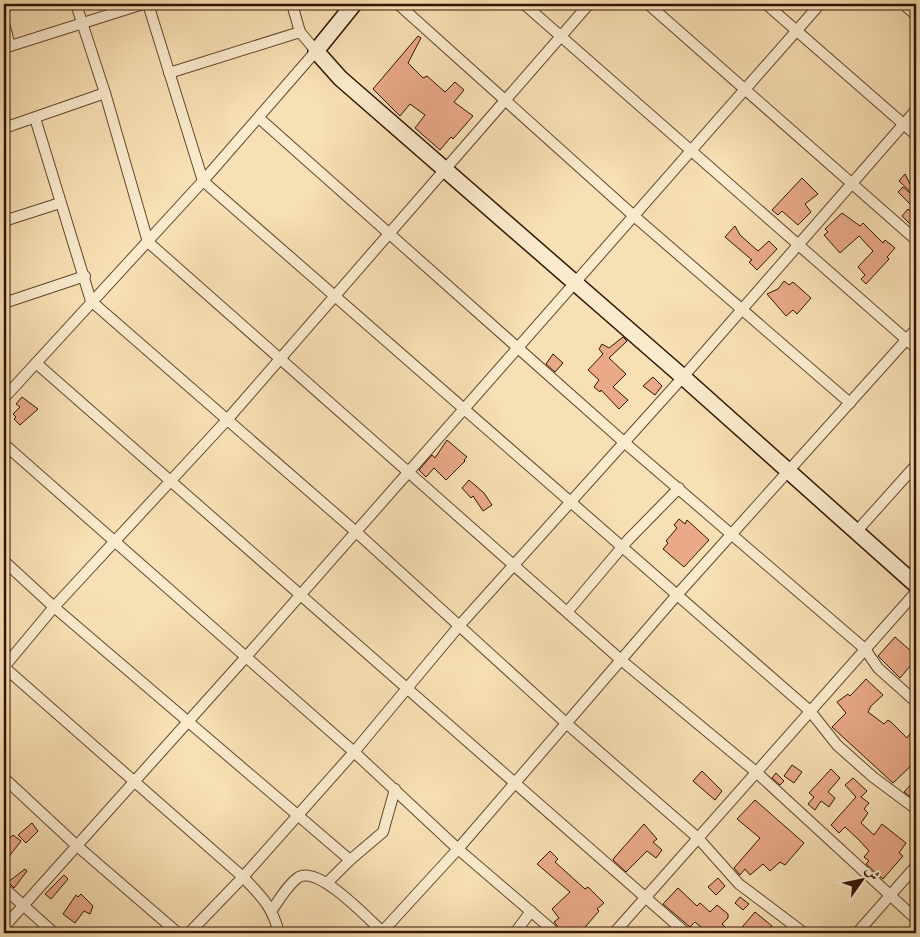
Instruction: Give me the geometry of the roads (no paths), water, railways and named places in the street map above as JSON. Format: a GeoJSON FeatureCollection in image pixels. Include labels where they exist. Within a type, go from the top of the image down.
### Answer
{"type":"FeatureCollection","features":[{"type":"Feature","properties":{"kind":"street"},"geometry":{"type":"LineString","coordinates":[[76,4],[105,93],[148,242],[621,660],[756,772],[916,920]]}},
{"type":"Feature","properties":{"kind":"street"},"geometry":{"type":"LineString","coordinates":[[4,23],[7,47],[143,4]]}},
{"type":"Feature","properties":{"kind":"street"},"geometry":{"type":"LineString","coordinates":[[148,4],[203,181],[568,502],[810,711],[837,745],[873,777],[916,809]]}},
{"type":"Feature","properties":{"kind":"street"},"geometry":{"type":"LineString","coordinates":[[292,4],[300,32],[340,78],[683,377],[916,585]]}},
{"type":"Feature","properties":{"kind":"street"},"geometry":{"type":"LineString","coordinates":[[4,398],[259,118],[354,4]]}},
{"type":"Feature","properties":{"kind":"street"},"geometry":{"type":"LineString","coordinates":[[398,4],[506,99],[634,216],[850,403]]}},
{"type":"Feature","properties":{"kind":"street"},"geometry":{"type":"LineString","coordinates":[[524,4],[800,244],[916,348]]}},
{"type":"Feature","properties":{"kind":"street"},"geometry":{"type":"LineString","coordinates":[[279,933],[268,903],[243,877],[4,667],[54,607],[226,421],[279,357],[335,296],[589,4]]}},
{"type":"Feature","properties":{"kind":"street"},"geometry":{"type":"LineString","coordinates":[[648,4],[916,240]]}},
{"type":"Feature","properties":{"kind":"street"},"geometry":{"type":"LineString","coordinates":[[766,4],[916,135]]}},
{"type":"Feature","properties":{"kind":"street"},"geometry":{"type":"LineString","coordinates":[[4,927],[245,658],[692,151],[744,88],[820,4]]}},
{"type":"Feature","properties":{"kind":"street"},"geometry":{"type":"LineString","coordinates":[[904,4],[916,15]]}},
{"type":"Feature","properties":{"kind":"street"},"geometry":{"type":"LineString","coordinates":[[169,73],[300,32]]}},
{"type":"Feature","properties":{"kind":"street"},"geometry":{"type":"LineString","coordinates":[[4,128],[105,93]]}},
{"type":"Feature","properties":{"kind":"street"},"geometry":{"type":"LineString","coordinates":[[189,933],[243,877],[354,752],[407,691],[459,626],[568,502],[625,443],[916,110]]}},
{"type":"Feature","properties":{"kind":"street"},"geometry":{"type":"LineString","coordinates":[[35,118],[60,203],[85,276],[91,301],[226,421],[355,531],[566,723],[698,838],[739,884],[804,933]]}},
{"type":"Feature","properties":{"kind":"street"},"geometry":{"type":"LineString","coordinates":[[259,118],[625,443],[865,649],[878,668],[916,702]]}},
{"type":"Feature","properties":{"kind":"street"},"geometry":{"type":"LineString","coordinates":[[4,221],[60,203]]}},
{"type":"Feature","properties":{"kind":"street"},"geometry":{"type":"LineString","coordinates":[[4,302],[85,276]]}},
{"type":"Feature","properties":{"kind":"street"},"geometry":{"type":"LineString","coordinates":[[272,910],[301,876],[316,876],[327,883],[382,933],[458,849],[676,596],[916,329]]}},
{"type":"Feature","properties":{"kind":"street"},"geometry":{"type":"LineString","coordinates":[[36,363],[407,691],[686,933]]}},
{"type":"Feature","properties":{"kind":"street"},"geometry":{"type":"LineString","coordinates":[[4,444],[354,752],[458,849],[556,933]]}},
{"type":"Feature","properties":{"kind":"street"},"geometry":{"type":"LineString","coordinates":[[856,532],[916,465]]}},
{"type":"Feature","properties":{"kind":"street"},"geometry":{"type":"LineString","coordinates":[[568,612],[621,548],[679,488]]}},
{"type":"Feature","properties":{"kind":"street"},"geometry":{"type":"LineString","coordinates":[[4,561],[54,607],[350,860]]}},
{"type":"Feature","properties":{"kind":"street"},"geometry":{"type":"LineString","coordinates":[[614,933],[916,592]]}},
{"type":"Feature","properties":{"kind":"street"},"geometry":{"type":"LineString","coordinates":[[4,778],[76,845],[178,933]]}},
{"type":"Feature","properties":{"kind":"street"},"geometry":{"type":"LineString","coordinates":[[327,883],[350,860],[383,832],[395,789]]}},
{"type":"Feature","properties":{"kind":"street"},"geometry":{"type":"LineString","coordinates":[[857,933],[916,866]]}},
{"type":"Feature","properties":{"kind":"street"},"geometry":{"type":"LineString","coordinates":[[4,888],[54,933]]}},
{"type":"Feature","properties":{"kind":"street"},"geometry":{"type":"LineString","coordinates":[[516,933],[531,911]]}}]}
